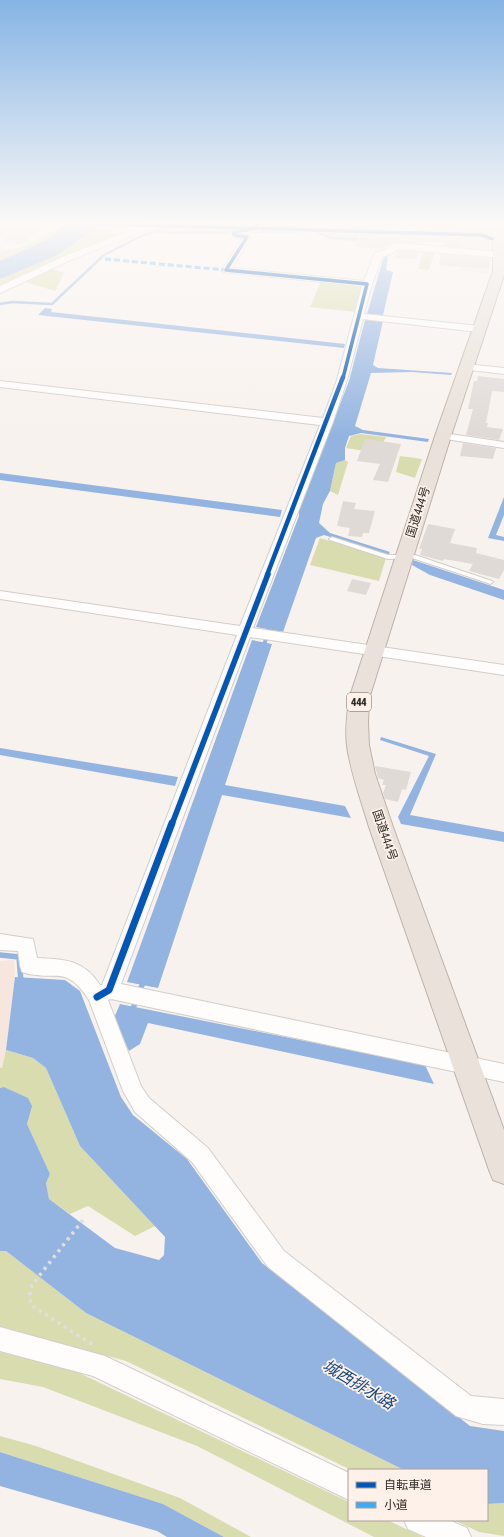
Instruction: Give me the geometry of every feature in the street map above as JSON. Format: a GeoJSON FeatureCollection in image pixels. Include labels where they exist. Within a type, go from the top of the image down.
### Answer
{"type":"FeatureCollection","features":[{"type":"Feature","properties":{"kind":"highway","name":"国道444号"},"geometry":{"type":"LineString","coordinates":[[491,293],[442,436],[374,650],[359,699],[357,723],[359,753],[364,774],[504,1170]]}},
{"type":"Feature","properties":{"kind":"street"},"geometry":{"type":"LineString","coordinates":[[365,293],[342,380],[327,422],[103,993],[133,1091],[142,1105],[200,1155],[276,1259],[465,1407],[483,1411],[504,1412]]}},
{"type":"Feature","properties":{"kind":"street"},"geometry":{"type":"LineString","coordinates":[[359,316],[479,329]]}},
{"type":"Feature","properties":{"kind":"street"},"geometry":{"type":"LineString","coordinates":[[466,367],[504,371]]}},
{"type":"Feature","properties":{"kind":"street"},"geometry":{"type":"LineString","coordinates":[[0,384],[327,422]]}},
{"type":"Feature","properties":{"kind":"street"},"geometry":{"type":"LineString","coordinates":[[442,436],[504,445]]}},
{"type":"Feature","properties":{"kind":"street"},"geometry":{"type":"LineString","coordinates":[[0,595],[504,670]]}},
{"type":"Feature","properties":{"kind":"street"},"geometry":{"type":"LineString","coordinates":[[0,942],[26,944],[29,966],[65,967],[103,993],[138,996],[504,1073]]}},
{"type":"Feature","properties":{"kind":"street"},"geometry":{"type":"LineString","coordinates":[[0,1339],[96,1365],[348,1487]]}},
{"type":"Feature","properties":{"kind":"street"},"geometry":{"type":"LineString","coordinates":[[419,1521],[458,1537]]}},
{"type":"Feature","properties":{"kind":"lane"},"geometry":{"type":"LineString","coordinates":[[332,539],[388,557],[413,556],[490,582]]}},
{"type":"Feature","properties":{"kind":"path"},"geometry":{"type":"LineString","coordinates":[[83,1220],[32,1285],[29,1297],[32,1306],[96,1347],[96,1365]]}},
{"type":"Feature","properties":{"kind":"shaded area"},"geometry":{"type":"Polygon","coordinates":[[[14,960],[15,977],[6,1050],[2,1068],[0,1068],[0,961],[14,960]]]}},
{"type":"Feature","properties":{"kind":"green space"},"geometry":{"type":"Polygon","coordinates":[[[316,293],[361,293],[356,312],[310,307],[316,293]]]}},
{"type":"Feature","properties":{"kind":"green space"},"geometry":{"type":"Polygon","coordinates":[[[360,434],[386,437],[378,453],[346,448],[351,436],[360,434]]]}},
{"type":"Feature","properties":{"kind":"green space"},"geometry":{"type":"Polygon","coordinates":[[[400,456],[422,459],[415,478],[396,472],[400,456]]]}},
{"type":"Feature","properties":{"kind":"green space"},"geometry":{"type":"Polygon","coordinates":[[[345,460],[348,462],[338,495],[330,491],[336,463],[345,460]]]}},
{"type":"Feature","properties":{"kind":"green space"},"geometry":{"type":"Polygon","coordinates":[[[320,538],[386,558],[379,581],[310,565],[320,538]]]}},
{"type":"Feature","properties":{"kind":"green space"},"geometry":{"type":"Polygon","coordinates":[[[6,1050],[33,1058],[46,1068],[80,1146],[155,1226],[135,1236],[88,1206],[70,1214],[49,1199],[46,1183],[50,1174],[27,1124],[30,1102],[27,1098],[4,1087],[0,1088],[0,1068],[2,1068],[6,1050]]]}},
{"type":"Feature","properties":{"kind":"green space"},"geometry":{"type":"Polygon","coordinates":[[[0,1251],[6,1251],[86,1313],[402,1469],[349,1469],[126,1361],[0,1327],[0,1251]]]}},
{"type":"Feature","properties":{"kind":"green space"},"geometry":{"type":"Polygon","coordinates":[[[0,1352],[71,1369],[348,1502],[348,1521],[389,1521],[423,1537],[374,1537],[197,1446],[43,1387],[0,1379],[0,1352]]]}},
{"type":"Feature","properties":{"kind":"green space"},"geometry":{"type":"Polygon","coordinates":[[[0,1436],[36,1446],[180,1498],[251,1537],[224,1537],[163,1504],[0,1452],[0,1436]]]}},
{"type":"Feature","properties":{"kind":"green space"},"geometry":{"type":"Polygon","coordinates":[[[504,1503],[504,1536],[479,1532],[456,1521],[488,1521],[488,1504],[504,1503]]]}},
{"type":"Feature","properties":{"kind":"water"},"geometry":{"type":"Polygon","coordinates":[[[373,293],[388,293],[383,315],[367,314],[373,293]]]}},
{"type":"Feature","properties":{"kind":"water"},"geometry":{"type":"Polygon","coordinates":[[[45,308],[52,309],[51,312],[345,344],[344,348],[38,315],[45,308]]]}},
{"type":"Feature","properties":{"kind":"water"},"geometry":{"type":"Polygon","coordinates":[[[365,320],[383,321],[373,365],[378,368],[452,373],[451,375],[412,372],[371,373],[355,426],[363,430],[429,439],[428,442],[361,433],[349,436],[345,448],[345,460],[336,463],[330,491],[323,504],[319,523],[330,533],[390,552],[388,555],[324,535],[316,538],[283,632],[256,627],[349,381],[365,320]]]}},
{"type":"Feature","properties":{"kind":"water"},"geometry":{"type":"Polygon","coordinates":[[[0,473],[282,510],[280,517],[0,480],[0,473]]]}},
{"type":"Feature","properties":{"kind":"water"},"geometry":{"type":"Polygon","coordinates":[[[504,497],[504,515],[496,535],[504,537],[504,541],[488,538],[504,497]]]}},
{"type":"Feature","properties":{"kind":"water"},"geometry":{"type":"Polygon","coordinates":[[[413,560],[504,590],[504,600],[430,575],[412,565],[413,560]]]}},
{"type":"Feature","properties":{"kind":"water"},"geometry":{"type":"Polygon","coordinates":[[[252,640],[272,644],[225,785],[345,806],[351,818],[222,795],[158,988],[127,982],[252,640]]]}},
{"type":"Feature","properties":{"kind":"water"},"geometry":{"type":"Polygon","coordinates":[[[381,737],[436,754],[410,815],[504,832],[504,842],[401,824],[398,817],[429,756],[380,740],[381,737]]]}},
{"type":"Feature","properties":{"kind":"water"},"geometry":{"type":"Polygon","coordinates":[[[0,748],[178,777],[175,786],[0,755],[0,748]]]}},
{"type":"Feature","properties":{"kind":"water","name":"城西排水路"},"geometry":{"type":"Polygon","coordinates":[[[15,977],[65,980],[80,991],[121,1097],[133,1115],[187,1159],[262,1263],[470,1426],[504,1431],[504,1503],[488,1504],[488,1469],[402,1469],[86,1313],[6,1251],[0,1251],[0,1088],[4,1087],[28,1098],[32,1106],[27,1124],[50,1174],[46,1183],[49,1199],[115,1248],[159,1260],[164,1255],[165,1237],[80,1146],[46,1068],[33,1058],[6,1050],[15,977]]]}},
{"type":"Feature","properties":{"kind":"water"},"geometry":{"type":"Polygon","coordinates":[[[120,1004],[425,1065],[434,1084],[148,1023],[140,1044],[129,1051],[114,1018],[120,1004]]]}},
{"type":"Feature","properties":{"kind":"water"},"geometry":{"type":"Polygon","coordinates":[[[0,1452],[163,1504],[224,1537],[167,1537],[157,1531],[0,1486],[0,1452]]]}},
{"type":"Feature","properties":{"kind":"building"},"geometry":{"type":"Polygon","coordinates":[[[478,376],[504,379],[504,392],[492,391],[486,423],[488,423],[487,427],[503,429],[499,440],[466,435],[473,409],[468,409],[474,381],[477,381],[478,376]]]}},
{"type":"Feature","properties":{"kind":"building"},"geometry":{"type":"Polygon","coordinates":[[[365,439],[401,444],[388,482],[373,480],[380,464],[357,461],[365,439]]]}},
{"type":"Feature","properties":{"kind":"building"},"geometry":{"type":"Polygon","coordinates":[[[463,443],[496,448],[493,459],[460,456],[463,443]]]}},
{"type":"Feature","properties":{"kind":"building"},"geometry":{"type":"Polygon","coordinates":[[[343,501],[356,503],[354,509],[375,511],[369,533],[363,533],[362,537],[348,536],[350,528],[337,526],[343,501]]]}},
{"type":"Feature","properties":{"kind":"building"},"geometry":{"type":"Polygon","coordinates":[[[428,524],[455,529],[450,543],[477,548],[476,553],[504,560],[504,570],[499,579],[469,571],[473,564],[444,559],[443,561],[420,555],[422,549],[419,549],[428,524]]]}},
{"type":"Feature","properties":{"kind":"building"},"geometry":{"type":"Polygon","coordinates":[[[352,579],[371,583],[366,595],[347,591],[352,579]]]}},
{"type":"Feature","properties":{"kind":"building"},"geometry":{"type":"Polygon","coordinates":[[[375,766],[411,772],[406,790],[402,789],[398,802],[385,799],[383,793],[386,785],[382,785],[384,780],[378,778],[375,766]]]}},
{"type":"Feature","properties":{"kind":"waterway"},"geometry":{"type":"LineString","coordinates":[[0,304],[12,302],[52,304],[64,293]]}},
{"type":"Feature","properties":{"kind":"waterway"},"geometry":{"type":"LineString","coordinates":[[263,648],[271,624]]}},
{"type":"Feature","properties":{"kind":"waterway"},"geometry":{"type":"LineString","coordinates":[[0,955],[19,957],[21,982]]}},
{"type":"Feature","properties":{"kind":"waterway"},"geometry":{"type":"LineString","coordinates":[[132,1011],[144,980]]}},
{"type":"Feature","properties":{"kind":"cycle path"},"geometry":{"type":"LineString","coordinates":[[97,997],[109,990],[245,632],[327,422],[342,380],[365,293]]}}]}
